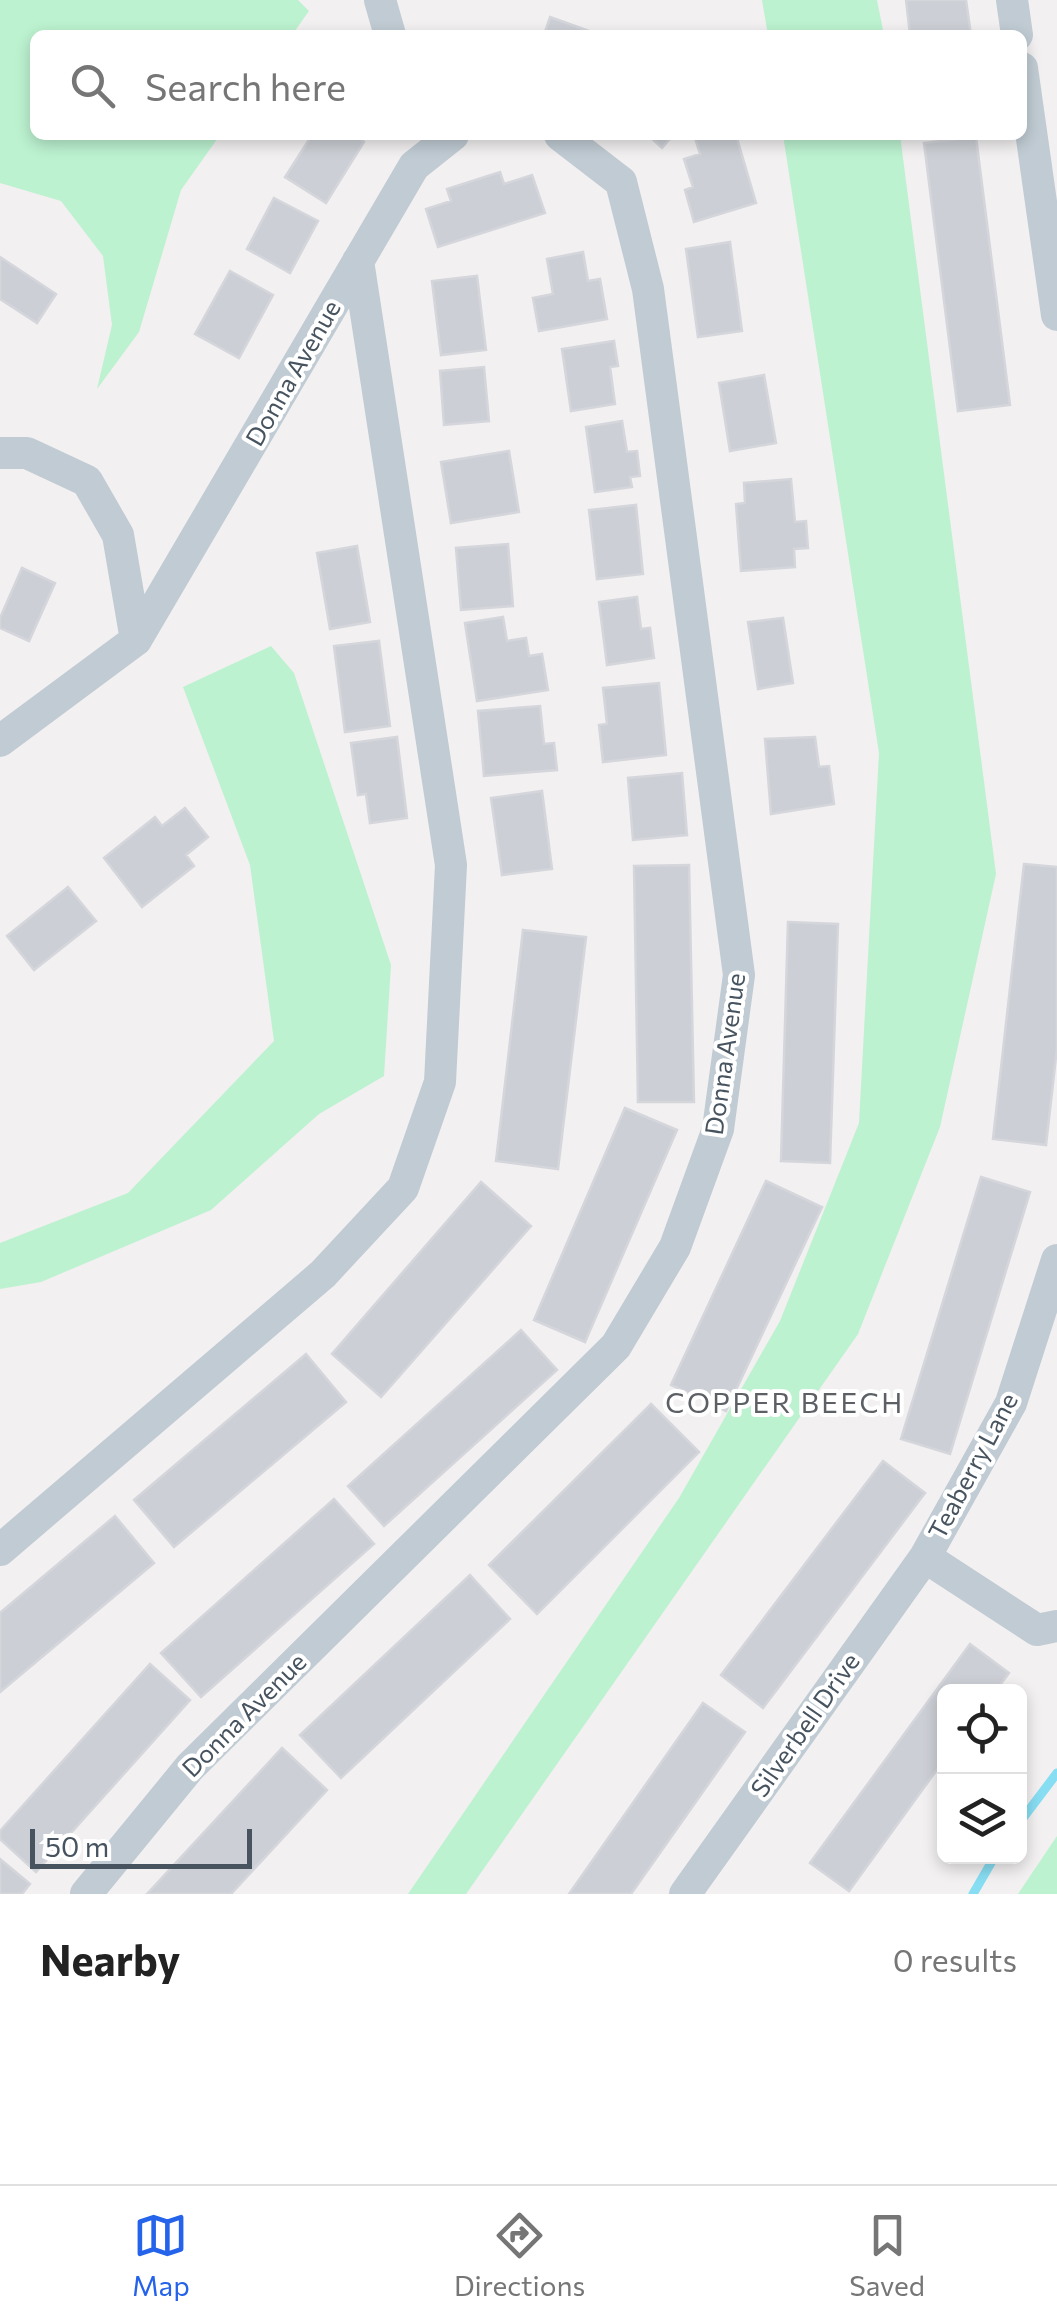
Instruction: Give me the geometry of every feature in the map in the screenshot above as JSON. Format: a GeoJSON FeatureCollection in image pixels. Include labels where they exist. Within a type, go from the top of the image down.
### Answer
{"type":"FeatureCollection","features":[{"type":"Feature","properties":{"kind":"street"},"geometry":{"type":"LineString","coordinates":[[380,0],[389,30]]}},
{"type":"Feature","properties":{"kind":"street"},"geometry":{"type":"LineString","coordinates":[[1012,0],[1017,30]]}},
{"type":"Feature","properties":{"kind":"street"},"geometry":{"type":"LineString","coordinates":[[1027,103],[1057,315]]}},
{"type":"Feature","properties":{"kind":"street","name":"Donna Avenue"},"geometry":{"type":"LineString","coordinates":[[136,640],[414,166],[437,140]]}},
{"type":"Feature","properties":{"kind":"street","name":"Donna Avenue"},"geometry":{"type":"LineString","coordinates":[[86,1894],[190,1767],[616,1346],[674,1247],[718,1129],[739,975],[648,289],[621,182],[566,140]]}},
{"type":"Feature","properties":{"kind":"street","name":"Donna Avenue"},"geometry":{"type":"LineString","coordinates":[[0,1550],[336,1260],[403,1188],[440,1082],[451,864],[358,262]]}},
{"type":"Feature","properties":{"kind":"street"},"geometry":{"type":"LineString","coordinates":[[0,453],[27,453],[87,482],[118,535],[136,640],[0,741]]}},
{"type":"Feature","properties":{"kind":"street","name":"Teaberry Lane"},"geometry":{"type":"LineString","coordinates":[[925,1557],[1011,1403],[1057,1260]]}},
{"type":"Feature","properties":{"kind":"street"},"geometry":{"type":"LineString","coordinates":[[925,1557],[1037,1630],[1057,1626]]}},
{"type":"Feature","properties":{"kind":"street","name":"Silverbell Drive"},"geometry":{"type":"LineString","coordinates":[[685,1894],[925,1557]]}},
{"type":"Feature","properties":{"kind":"green space"},"geometry":{"type":"Polygon","coordinates":[[[0,0],[298,0],[309,11],[296,30],[30,30],[30,140],[216,140],[181,190],[139,332],[97,389],[112,325],[103,256],[61,201],[0,183],[0,0]]]}},
{"type":"Feature","properties":{"kind":"green space"},"geometry":{"type":"Polygon","coordinates":[[[762,0],[877,0],[883,30],[767,30],[762,0]]]}},
{"type":"Feature","properties":{"kind":"green space"},"geometry":{"type":"Polygon","coordinates":[[[784,140],[901,140],[996,874],[940,1127],[858,1334],[466,1894],[408,1894],[679,1498],[780,1321],[859,1123],[879,753],[784,140]]]}},
{"type":"Feature","properties":{"kind":"green space"},"geometry":{"type":"Polygon","coordinates":[[[271,646],[294,673],[391,965],[384,1076],[319,1114],[211,1210],[41,1282],[0,1289],[0,1243],[128,1193],[274,1041],[250,865],[183,687],[271,646]]]}},
{"type":"Feature","properties":{"kind":"green space"},"geometry":{"type":"Polygon","coordinates":[[[1057,1836],[1057,1894],[1018,1894],[1057,1836]]]}},
{"type":"Feature","properties":{"kind":"building"},"geometry":{"type":"Polygon","coordinates":[[[906,0],[966,0],[970,30],[909,30],[906,0]]]}},
{"type":"Feature","properties":{"kind":"building"},"geometry":{"type":"Polygon","coordinates":[[[550,17],[586,30],[546,30],[550,17]]]}},
{"type":"Feature","properties":{"kind":"building"},"geometry":{"type":"Polygon","coordinates":[[[309,140],[364,142],[326,203],[285,177],[309,140]]]}},
{"type":"Feature","properties":{"kind":"building"},"geometry":{"type":"Polygon","coordinates":[[[696,140],[737,140],[756,203],[694,222],[685,190],[693,187],[684,159],[700,154],[696,140]]]}},
{"type":"Feature","properties":{"kind":"building"},"geometry":{"type":"Polygon","coordinates":[[[976,140],[1010,405],[958,411],[924,143],[976,140]]]}},
{"type":"Feature","properties":{"kind":"building"},"geometry":{"type":"Polygon","coordinates":[[[500,172],[504,184],[532,175],[545,213],[438,247],[426,209],[451,201],[447,189],[500,172]]]}},
{"type":"Feature","properties":{"kind":"building"},"geometry":{"type":"Polygon","coordinates":[[[274,198],[318,221],[290,273],[247,249],[274,198]]]}},
{"type":"Feature","properties":{"kind":"building"},"geometry":{"type":"Polygon","coordinates":[[[730,242],[742,331],[698,337],[686,249],[730,242]]]}},
{"type":"Feature","properties":{"kind":"building"},"geometry":{"type":"Polygon","coordinates":[[[583,252],[588,281],[600,279],[607,319],[539,331],[533,298],[553,294],[547,259],[583,252]]]}},
{"type":"Feature","properties":{"kind":"building"},"geometry":{"type":"Polygon","coordinates":[[[0,257],[56,294],[37,323],[0,299],[0,257]]]}},
{"type":"Feature","properties":{"kind":"building"},"geometry":{"type":"Polygon","coordinates":[[[230,271],[273,295],[239,358],[195,334],[230,271]]]}},
{"type":"Feature","properties":{"kind":"building"},"geometry":{"type":"Polygon","coordinates":[[[477,276],[486,350],[441,355],[432,281],[477,276]]]}},
{"type":"Feature","properties":{"kind":"building"},"geometry":{"type":"Polygon","coordinates":[[[614,341],[618,366],[610,367],[615,404],[571,411],[562,349],[614,341]]]}},
{"type":"Feature","properties":{"kind":"building"},"geometry":{"type":"Polygon","coordinates":[[[484,367],[489,421],[444,425],[440,371],[484,367]]]}},
{"type":"Feature","properties":{"kind":"building"},"geometry":{"type":"Polygon","coordinates":[[[764,375],[776,443],[730,451],[719,383],[764,375]]]}},
{"type":"Feature","properties":{"kind":"building"},"geometry":{"type":"Polygon","coordinates":[[[622,421],[627,452],[637,451],[640,476],[630,477],[632,487],[595,492],[586,427],[622,421]]]}},
{"type":"Feature","properties":{"kind":"building"},"geometry":{"type":"Polygon","coordinates":[[[509,451],[519,512],[451,523],[441,462],[509,451]]]}},
{"type":"Feature","properties":{"kind":"building"},"geometry":{"type":"Polygon","coordinates":[[[791,479],[795,522],[806,521],[808,548],[794,549],[795,567],[741,571],[736,504],[745,503],[744,483],[791,479]]]}},
{"type":"Feature","properties":{"kind":"building"},"geometry":{"type":"Polygon","coordinates":[[[636,505],[643,574],[597,579],[589,510],[636,505]]]}},
{"type":"Feature","properties":{"kind":"building"},"geometry":{"type":"Polygon","coordinates":[[[508,544],[513,606],[461,610],[456,548],[508,544]]]}},
{"type":"Feature","properties":{"kind":"building"},"geometry":{"type":"Polygon","coordinates":[[[357,546],[370,622],[330,629],[317,553],[357,546]]]}},
{"type":"Feature","properties":{"kind":"building"},"geometry":{"type":"Polygon","coordinates":[[[22,568],[55,583],[29,641],[0,628],[0,618],[22,568]]]}},
{"type":"Feature","properties":{"kind":"building"},"geometry":{"type":"Polygon","coordinates":[[[637,597],[641,629],[650,628],[654,658],[607,665],[599,602],[637,597]]]}},
{"type":"Feature","properties":{"kind":"building"},"geometry":{"type":"Polygon","coordinates":[[[503,617],[507,641],[526,638],[529,656],[542,654],[548,690],[477,701],[465,623],[503,617]]]}},
{"type":"Feature","properties":{"kind":"building"},"geometry":{"type":"Polygon","coordinates":[[[783,618],[793,683],[758,689],[748,622],[783,618]]]}},
{"type":"Feature","properties":{"kind":"building"},"geometry":{"type":"Polygon","coordinates":[[[379,641],[390,726],[345,732],[334,646],[379,641]]]}},
{"type":"Feature","properties":{"kind":"building"},"geometry":{"type":"Polygon","coordinates":[[[659,683],[666,755],[603,762],[599,725],[607,724],[603,688],[659,683]]]}},
{"type":"Feature","properties":{"kind":"building"},"geometry":{"type":"Polygon","coordinates":[[[540,706],[544,744],[554,743],[557,770],[484,776],[478,711],[540,706]]]}},
{"type":"Feature","properties":{"kind":"building"},"geometry":{"type":"Polygon","coordinates":[[[397,737],[407,818],[370,823],[366,794],[358,795],[351,743],[397,737]]]}},
{"type":"Feature","properties":{"kind":"building"},"geometry":{"type":"Polygon","coordinates":[[[815,737],[819,767],[829,766],[834,804],[771,814],[765,739],[815,737]]]}},
{"type":"Feature","properties":{"kind":"building"},"geometry":{"type":"Polygon","coordinates":[[[682,773],[687,835],[633,840],[628,778],[682,773]]]}},
{"type":"Feature","properties":{"kind":"building"},"geometry":{"type":"Polygon","coordinates":[[[542,791],[552,869],[502,875],[491,798],[542,791]]]}},
{"type":"Feature","properties":{"kind":"building"},"geometry":{"type":"Polygon","coordinates":[[[185,808],[208,837],[186,855],[194,866],[142,907],[104,858],[155,817],[162,826],[185,808]]]}},
{"type":"Feature","properties":{"kind":"building"},"geometry":{"type":"Polygon","coordinates":[[[1024,864],[1057,867],[1057,1048],[1046,1145],[993,1139],[1024,864]]]}},
{"type":"Feature","properties":{"kind":"building"},"geometry":{"type":"Polygon","coordinates":[[[689,865],[694,1102],[638,1102],[634,866],[689,865]]]}},
{"type":"Feature","properties":{"kind":"building"},"geometry":{"type":"Polygon","coordinates":[[[68,887],[96,921],[34,970],[7,936],[68,887]]]}},
{"type":"Feature","properties":{"kind":"building"},"geometry":{"type":"Polygon","coordinates":[[[788,922],[838,924],[830,1163],[781,1161],[788,922]]]}},
{"type":"Feature","properties":{"kind":"building"},"geometry":{"type":"Polygon","coordinates":[[[523,930],[586,937],[558,1169],[496,1161],[523,930]]]}},
{"type":"Feature","properties":{"kind":"building"},"geometry":{"type":"Polygon","coordinates":[[[625,1108],[677,1130],[585,1342],[534,1320],[625,1108]]]}},
{"type":"Feature","properties":{"kind":"building"},"geometry":{"type":"Polygon","coordinates":[[[981,1177],[1030,1192],[950,1454],[901,1439],[981,1177]]]}},
{"type":"Feature","properties":{"kind":"building"},"geometry":{"type":"Polygon","coordinates":[[[766,1181],[822,1207],[726,1411],[671,1385],[766,1181]]]}},
{"type":"Feature","properties":{"kind":"building"},"geometry":{"type":"Polygon","coordinates":[[[481,1182],[531,1226],[381,1397],[332,1354],[481,1182]]]}},
{"type":"Feature","properties":{"kind":"building"},"geometry":{"type":"Polygon","coordinates":[[[521,1330],[557,1370],[384,1526],[348,1486],[521,1330]]]}},
{"type":"Feature","properties":{"kind":"building"},"geometry":{"type":"Polygon","coordinates":[[[306,1354],[346,1402],[174,1547],[134,1500],[306,1354]]]}},
{"type":"Feature","properties":{"kind":"building"},"geometry":{"type":"Polygon","coordinates":[[[651,1404],[699,1452],[537,1614],[489,1565],[651,1404]]]}},
{"type":"Feature","properties":{"kind":"building"},"geometry":{"type":"Polygon","coordinates":[[[883,1461],[925,1493],[763,1708],[721,1675],[883,1461]]]}},
{"type":"Feature","properties":{"kind":"building"},"geometry":{"type":"Polygon","coordinates":[[[334,1499],[374,1544],[201,1697],[161,1653],[334,1499]]]}},
{"type":"Feature","properties":{"kind":"building"},"geometry":{"type":"Polygon","coordinates":[[[115,1516],[154,1563],[0,1692],[0,1613],[115,1516]]]}},
{"type":"Feature","properties":{"kind":"building"},"geometry":{"type":"Polygon","coordinates":[[[470,1575],[510,1619],[341,1778],[300,1735],[470,1575]]]}},
{"type":"Feature","properties":{"kind":"building"},"geometry":{"type":"Polygon","coordinates":[[[970,1644],[1009,1673],[1001,1684],[941,1684],[970,1644]]]}},
{"type":"Feature","properties":{"kind":"building"},"geometry":{"type":"Polygon","coordinates":[[[150,1664],[190,1700],[36,1872],[0,1839],[0,1831],[150,1664]]]}},
{"type":"Feature","properties":{"kind":"building"},"geometry":{"type":"Polygon","coordinates":[[[937,1689],[937,1770],[849,1891],[810,1863],[937,1689]]]}},
{"type":"Feature","properties":{"kind":"building"},"geometry":{"type":"Polygon","coordinates":[[[703,1703],[745,1732],[631,1894],[569,1894],[703,1703]]]}},
{"type":"Feature","properties":{"kind":"building"},"geometry":{"type":"Polygon","coordinates":[[[282,1748],[327,1790],[231,1894],[147,1894],[282,1748]]]}},
{"type":"Feature","properties":{"kind":"building"},"geometry":{"type":"Polygon","coordinates":[[[0,1859],[30,1884],[22,1894],[0,1894],[0,1859]]]}},
{"type":"Feature","properties":{"kind":"waterway"},"geometry":{"type":"LineString","coordinates":[[1027,1813],[1057,1773]]}},
{"type":"Feature","properties":{"kind":"waterway"},"geometry":{"type":"LineString","coordinates":[[973,1894],[990,1864]]}},
{"type":"Feature","properties":{"kind":"district","name":"COPPER BEECH"},"geometry":{"type":"Point","coordinates":[785,1403]}}]}
